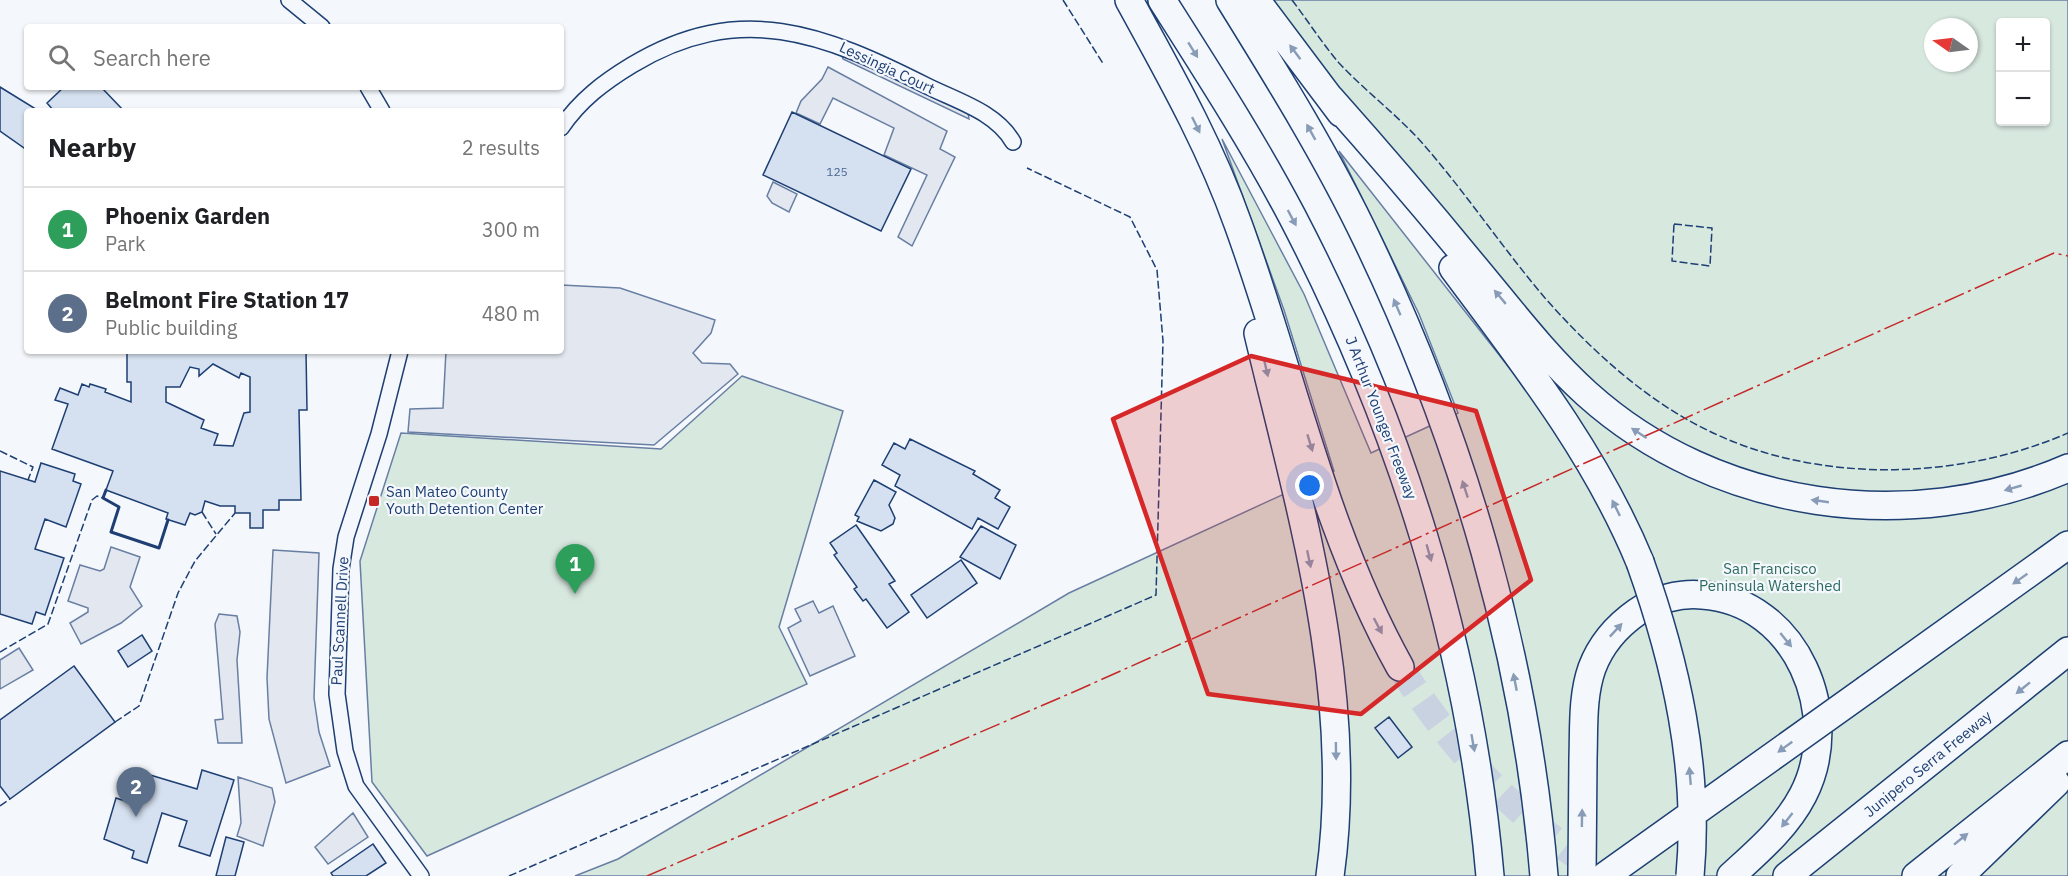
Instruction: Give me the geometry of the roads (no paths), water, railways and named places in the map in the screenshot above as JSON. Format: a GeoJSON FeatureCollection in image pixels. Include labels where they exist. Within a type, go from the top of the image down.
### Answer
{"type":"FeatureCollection","features":[{"type":"Feature","properties":{"kind":"highway"},"geometry":{"type":"LineString","coordinates":[[1129,0],[1195,122],[1225,189],[1253,266],[1355,578],[1400,667]]}},
{"type":"Feature","properties":{"kind":"highway","name":"J Arthur Younger Freeway"},"geometry":{"type":"LineString","coordinates":[[1162,0],[1237,121],[1291,215],[1340,313],[1382,412],[1428,551],[1456,656],[1479,780],[1490,876]]}},
{"type":"Feature","properties":{"kind":"highway"},"geometry":{"type":"LineString","coordinates":[[1230,0],[1304,120],[1359,223],[1395,303],[1446,431],[1483,545],[1508,643],[1530,760],[1544,876]]}},
{"type":"Feature","properties":{"kind":"highway"},"geometry":{"type":"LineString","coordinates":[[1256,0],[1574,433],[1618,511],[1640,562],[1664,634],[1684,724],[1692,798],[1690,876]]}},
{"type":"Feature","properties":{"kind":"highway"},"geometry":{"type":"LineString","coordinates":[[1330,99],[1572,380],[1625,423],[1681,457],[1717,473],[1773,492],[1862,506],[1913,506],[1965,499],[2014,488],[2068,468]]}},
{"type":"Feature","properties":{"kind":"highway"},"geometry":{"type":"LineString","coordinates":[[1225,189],[1300,514],[1326,641],[1336,760],[1335,819],[1330,876]]}},
{"type":"Feature","properties":{"kind":"highway"},"geometry":{"type":"LineString","coordinates":[[1605,876],[2068,545]]}},
{"type":"Feature","properties":{"kind":"highway"},"geometry":{"type":"LineString","coordinates":[[1582,876],[1584,714],[1592,668],[1607,639],[1631,616],[1661,600],[1697,595],[1720,597],[1740,604],[1759,614],[1775,627],[1801,663],[1817,708],[1819,735],[1816,758],[1803,795],[1782,827],[1731,876]]}},
{"type":"Feature","properties":{"kind":"highway","name":"Junipero Serra Freeway"},"geometry":{"type":"LineString","coordinates":[[1787,876],[2068,651]]}},
{"type":"Feature","properties":{"kind":"highway"},"geometry":{"type":"LineString","coordinates":[[1916,876],[2068,755]]}},
{"type":"Feature","properties":{"kind":"highway"},"geometry":{"type":"LineString","coordinates":[[1960,876],[2068,771]]}},
{"type":"Feature","properties":{"kind":"street"},"geometry":{"type":"LineString","coordinates":[[289,0],[318,24]]}},
{"type":"Feature","properties":{"kind":"street","name":"Lessingia Court"},"geometry":{"type":"LineString","coordinates":[[564,125],[596,88],[641,60],[685,40],[707,34],[749,28],[789,32],[855,51],[995,120],[1013,142]]}},
{"type":"Feature","properties":{"kind":"street"},"geometry":{"type":"LineString","coordinates":[[370,90],[380,108]]}},
{"type":"Feature","properties":{"kind":"street","name":"Paul Scannell Drive"},"geometry":{"type":"LineString","coordinates":[[399,354],[377,440],[346,537],[341,569],[337,694],[341,731],[349,769],[356,786],[421,876]]}},
{"type":"Feature","properties":{"kind":"tunnel"},"geometry":{"type":"LineString","coordinates":[[1400,667],[1443,729],[1488,780],[1537,826],[1597,871]]}},
{"type":"Feature","properties":{"kind":"place","name":"San Mateo County Youth Detention Center"},"geometry":{"type":"Point","coordinates":[374,501]}},
{"type":"Feature","properties":{"kind":"place","name":"Phoenix Garden"},"geometry":{"type":"Point","coordinates":[575,594]}},
{"type":"Feature","properties":{"kind":"place","name":"Belmont Fire Station 17"},"geometry":{"type":"Point","coordinates":[136,817]}},
{"type":"Feature","properties":{"kind":"park label","name":"San Francisco Peninsula Watershed"},"geometry":{"type":"Point","coordinates":[1770,578]}}]}
